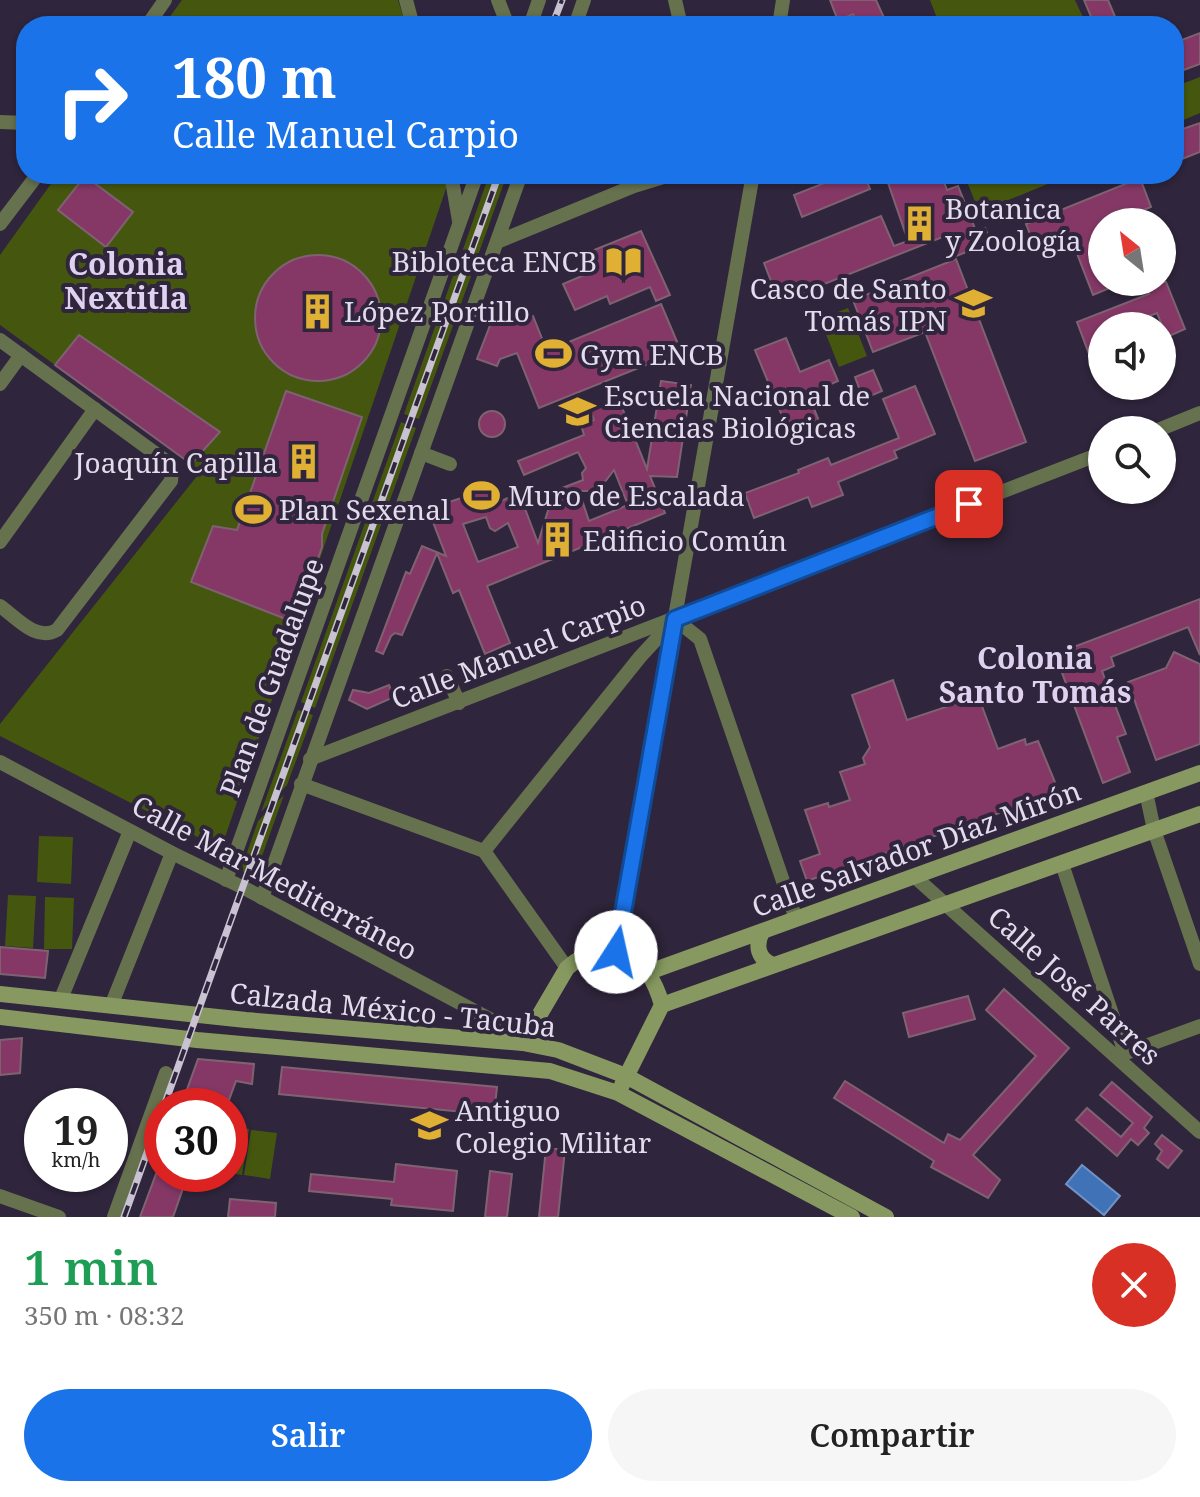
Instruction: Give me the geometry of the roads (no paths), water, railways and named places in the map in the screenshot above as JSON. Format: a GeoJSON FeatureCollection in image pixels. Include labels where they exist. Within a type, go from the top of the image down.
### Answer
{"type":"FeatureCollection","features":[{"type":"Feature","properties":{"kind":"main road","name":"Calle Salvador Díaz Mirón"},"geometry":{"type":"LineString","coordinates":[[649,972],[1200,773]]}},
{"type":"Feature","properties":{"kind":"main road"},"geometry":{"type":"LineString","coordinates":[[618,1093],[662,1005],[1200,814]]}},
{"type":"Feature","properties":{"kind":"main road"},"geometry":{"type":"LineString","coordinates":[[762,932],[758,938],[759,952],[773,965]]}},
{"type":"Feature","properties":{"kind":"main road"},"geometry":{"type":"LineString","coordinates":[[523,1043],[567,968],[588,953],[603,949],[630,956],[649,972],[662,1005]]}},
{"type":"Feature","properties":{"kind":"main road","name":"Calzada México - Tacuba"},"geometry":{"type":"LineString","coordinates":[[0,994],[246,1020],[523,1043],[558,1050],[626,1076],[886,1217]]}},
{"type":"Feature","properties":{"kind":"main road"},"geometry":{"type":"LineString","coordinates":[[146,1033],[153,1030],[157,1019],[148,1009]]}},
{"type":"Feature","properties":{"kind":"main road","name":"Calzada México - Tacuba"},"geometry":{"type":"LineString","coordinates":[[0,1017],[238,1043],[550,1071],[618,1093],[852,1217]]}},
{"type":"Feature","properties":{"kind":"main road"},"geometry":{"type":"LineString","coordinates":[[238,1043],[233,1039],[231,1028],[237,1022],[246,1020]]}},
{"type":"Feature","properties":{"kind":"street"},"geometry":{"type":"LineString","coordinates":[[0,224],[30,184]]}},
{"type":"Feature","properties":{"kind":"street"},"geometry":{"type":"LineString","coordinates":[[453,184],[459,224]]}},
{"type":"Feature","properties":{"kind":"street","name":"Plan de Guadalupe"},"geometry":{"type":"LineString","coordinates":[[226,880],[473,184]]}},
{"type":"Feature","properties":{"kind":"street"},"geometry":{"type":"LineString","coordinates":[[262,898],[517,184]]}},
{"type":"Feature","properties":{"kind":"street"},"geometry":{"type":"LineString","coordinates":[[497,242],[623,184]]}},
{"type":"Feature","properties":{"kind":"street"},"geometry":{"type":"LineString","coordinates":[[616,952],[751,184]]}},
{"type":"Feature","properties":{"kind":"street"},"geometry":{"type":"LineString","coordinates":[[0,340],[167,462],[172,470],[171,481],[57,630],[48,635],[38,634],[0,606]]}},
{"type":"Feature","properties":{"kind":"street"},"geometry":{"type":"LineString","coordinates":[[0,384],[21,355]]}},
{"type":"Feature","properties":{"kind":"street"},"geometry":{"type":"LineString","coordinates":[[0,542],[95,409]]}},
{"type":"Feature","properties":{"kind":"street"},"geometry":{"type":"LineString","coordinates":[[1176,423],[1200,413]]}},
{"type":"Feature","properties":{"kind":"street"},"geometry":{"type":"LineString","coordinates":[[421,453],[450,464]]}},
{"type":"Feature","properties":{"kind":"street","name":"Calle Manuel Carpio"},"geometry":{"type":"LineString","coordinates":[[310,759],[1088,458]]}},
{"type":"Feature","properties":{"kind":"street"},"geometry":{"type":"LineString","coordinates":[[484,851],[640,657],[675,619]]}},
{"type":"Feature","properties":{"kind":"street"},"geometry":{"type":"LineString","coordinates":[[675,619],[700,639],[796,919]]}},
{"type":"Feature","properties":{"kind":"street"},"geometry":{"type":"LineString","coordinates":[[447,676],[459,703]]}},
{"type":"Feature","properties":{"kind":"street","name":"Calle Mar Mediterráneo"},"geometry":{"type":"LineString","coordinates":[[0,762],[501,1025],[523,1043]]}},
{"type":"Feature","properties":{"kind":"street"},"geometry":{"type":"LineString","coordinates":[[301,784],[484,851],[567,968]]}},
{"type":"Feature","properties":{"kind":"street"},"geometry":{"type":"LineString","coordinates":[[1146,792],[1154,830],[1200,964]]}},
{"type":"Feature","properties":{"kind":"street"},"geometry":{"type":"LineString","coordinates":[[60,1001],[130,831]]}},
{"type":"Feature","properties":{"kind":"street"},"geometry":{"type":"LineString","coordinates":[[111,1006],[172,853]]}},
{"type":"Feature","properties":{"kind":"street"},"geometry":{"type":"LineString","coordinates":[[1062,864],[1121,1055],[1200,1026]]}},
{"type":"Feature","properties":{"kind":"street","name":"Calle José Parres"},"geometry":{"type":"LineString","coordinates":[[915,877],[1121,1055],[1200,1132]]}},
{"type":"Feature","properties":{"kind":"street"},"geometry":{"type":"LineString","coordinates":[[114,1217],[166,1073]]}},
{"type":"Feature","properties":{"kind":"street"},"geometry":{"type":"LineString","coordinates":[[0,1196],[59,1217]]}},
{"type":"Feature","properties":{"kind":"water"},"geometry":{"type":"Polygon","coordinates":[[[1082,1165],[1120,1196],[1104,1215],[1066,1184],[1082,1165]]]}},
{"type":"Feature","properties":{"kind":"railway"},"geometry":{"type":"LineString","coordinates":[[556,16],[562,0]]}},
{"type":"Feature","properties":{"kind":"railway"},"geometry":{"type":"LineString","coordinates":[[170,1088],[495,184]]}},
{"type":"Feature","properties":{"kind":"railway"},"geometry":{"type":"LineString","coordinates":[[124,1217],[144,1161]]}},
{"type":"Feature","properties":{"kind":"place","name":"Botanica y Zoología"},"geometry":{"type":"Point","coordinates":[919,224]}},
{"type":"Feature","properties":{"kind":"place","name":"Bibloteca ENCB"},"geometry":{"type":"Point","coordinates":[623,261]}},
{"type":"Feature","properties":{"kind":"place","name":"Casco de Santo Tomás IPN"},"geometry":{"type":"Point","coordinates":[973,304]}},
{"type":"Feature","properties":{"kind":"place","name":"López Portillo"},"geometry":{"type":"Point","coordinates":[318,311]}},
{"type":"Feature","properties":{"kind":"place","name":"Gym ENCB"},"geometry":{"type":"Point","coordinates":[554,354]}},
{"type":"Feature","properties":{"kind":"place","name":"Escuela Nacional de Ciencias Biológicas"},"geometry":{"type":"Point","coordinates":[578,411]}},
{"type":"Feature","properties":{"kind":"place","name":"Joaquín Capilla"},"geometry":{"type":"Point","coordinates":[304,462]}},
{"type":"Feature","properties":{"kind":"place","name":"Muro de Escalada"},"geometry":{"type":"Point","coordinates":[482,495]}},
{"type":"Feature","properties":{"kind":"place","name":"Plan Sexenal"},"geometry":{"type":"Point","coordinates":[253,509]}},
{"type":"Feature","properties":{"kind":"place","name":"Edificio Común"},"geometry":{"type":"Point","coordinates":[557,540]}},
{"type":"Feature","properties":{"kind":"place","name":"Antiguo Colegio Militar"},"geometry":{"type":"Point","coordinates":[429,1126]}},
{"type":"Feature","properties":{"kind":"district","name":"Colonia Nextitla"},"geometry":{"type":"Point","coordinates":[126,280]}},
{"type":"Feature","properties":{"kind":"district","name":"Colonia Santo Tomás"},"geometry":{"type":"Point","coordinates":[1035,674]}}]}
